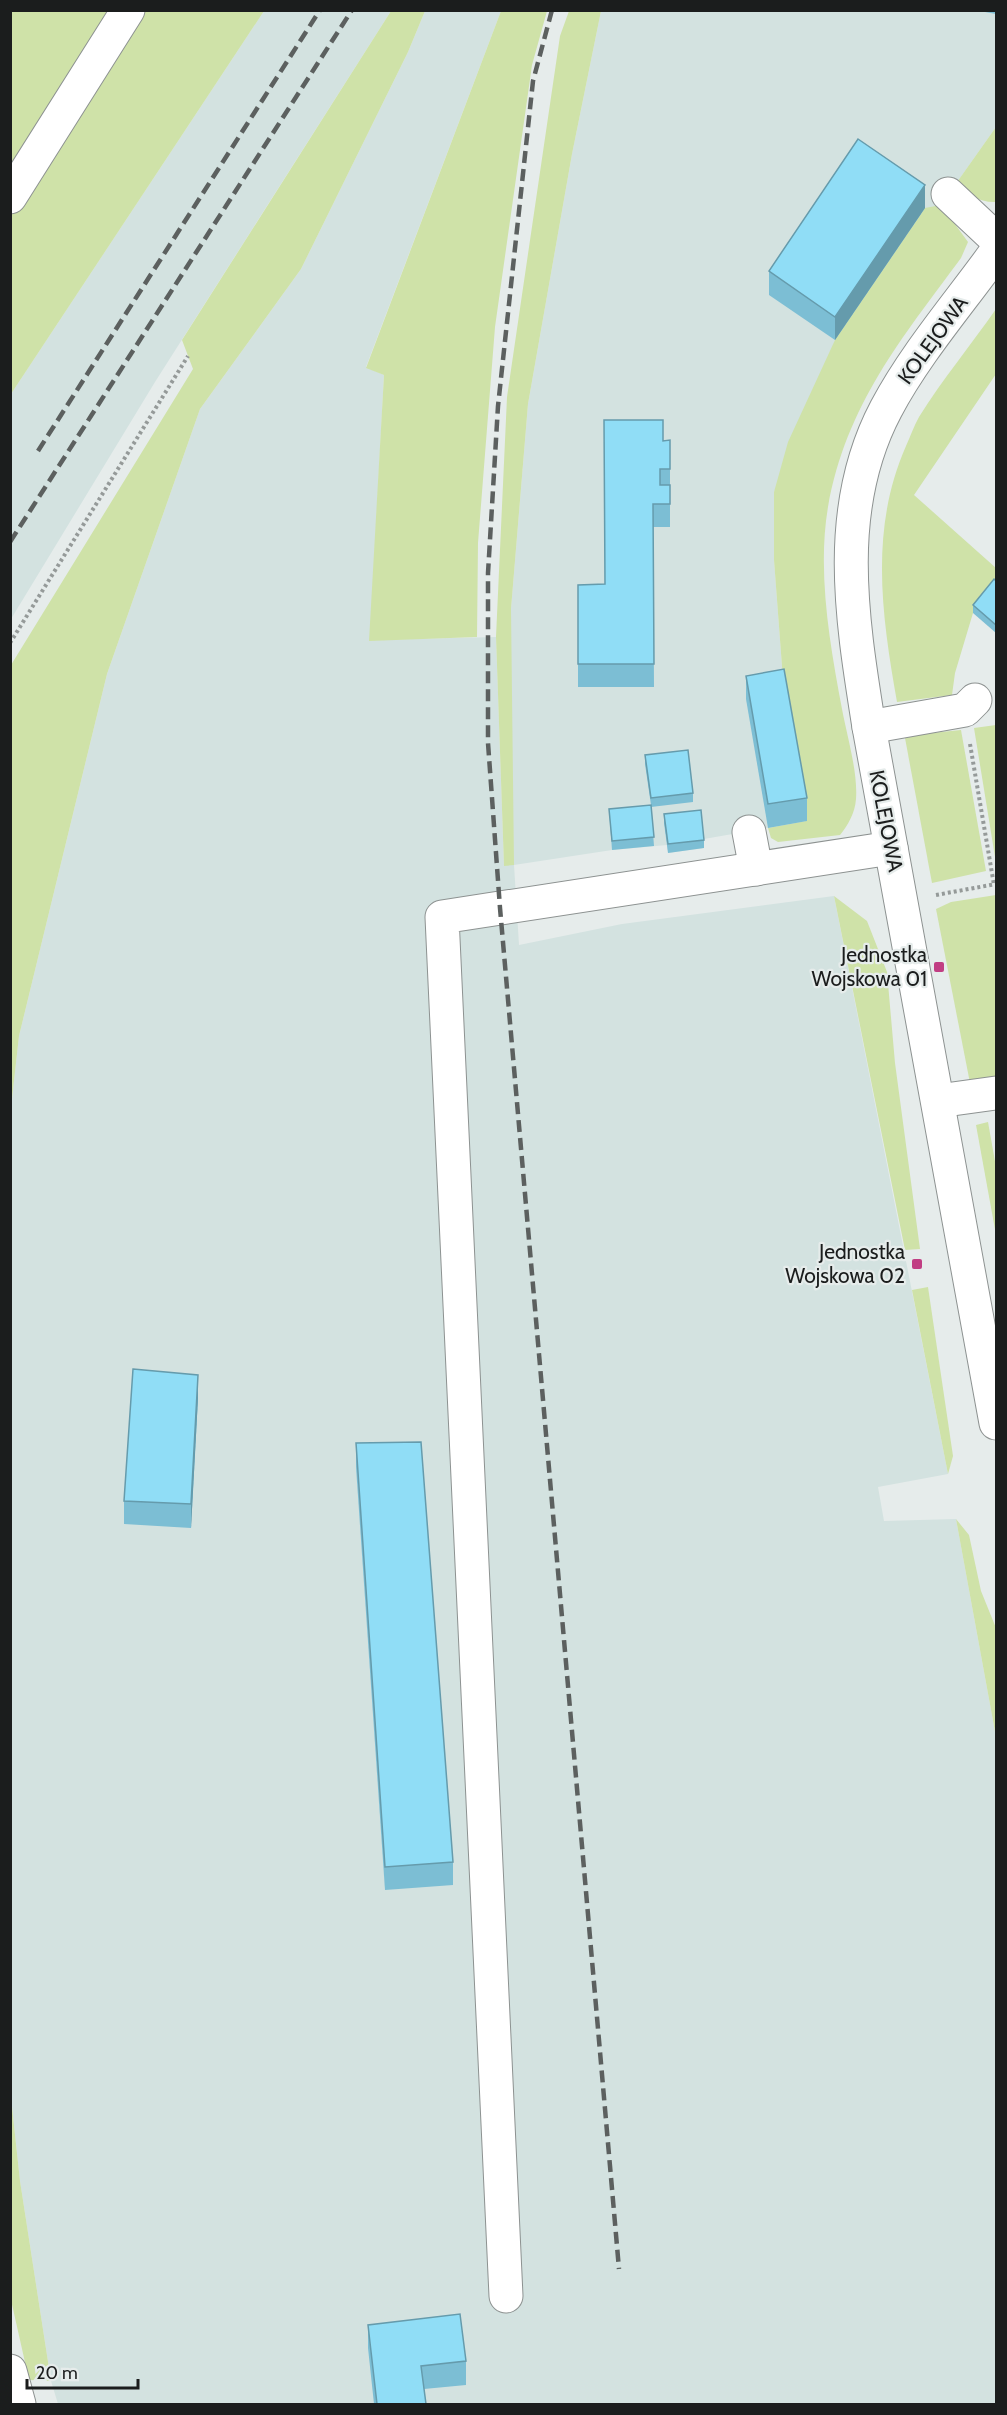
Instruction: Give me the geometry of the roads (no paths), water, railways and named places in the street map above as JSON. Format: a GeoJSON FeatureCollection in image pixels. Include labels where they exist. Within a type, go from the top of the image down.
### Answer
{"type":"FeatureCollection","features":[{"type":"Feature","properties":{"kind":"street"},"geometry":{"type":"LineString","coordinates":[[10,197],[128,10]]}},
{"type":"Feature","properties":{"kind":"street"},"geometry":{"type":"LineString","coordinates":[[948,194],[996,239]]}},
{"type":"Feature","properties":{"kind":"street","name":"KOLEJOWA"},"geometry":{"type":"LineString","coordinates":[[996,252],[905,376],[886,408],[871,440],[860,472],[850,551],[855,641],[868,727],[996,1423]]}},
{"type":"Feature","properties":{"kind":"street"},"geometry":{"type":"LineString","coordinates":[[868,727],[967,705]]}},
{"type":"Feature","properties":{"kind":"street"},"geometry":{"type":"LineString","coordinates":[[749,832],[756,868]]}},
{"type":"Feature","properties":{"kind":"street"},"geometry":{"type":"LineString","coordinates":[[506,2296],[442,918],[891,848]]}},
{"type":"Feature","properties":{"kind":"street"},"geometry":{"type":"LineString","coordinates":[[938,1101],[996,1093]]}},
{"type":"Feature","properties":{"kind":"street"},"geometry":{"type":"LineString","coordinates":[[10,2371],[20,2404]]}},
{"type":"Feature","properties":{"kind":"railway"},"geometry":{"type":"LineString","coordinates":[[38,451],[320,10]]}},
{"type":"Feature","properties":{"kind":"railway"},"geometry":{"type":"LineString","coordinates":[[10,542],[352,10]]}},
{"type":"Feature","properties":{"kind":"railway"},"geometry":{"type":"LineString","coordinates":[[552,10],[533,81],[498,406],[488,573],[488,743],[500,908],[619,2269]]}},
{"type":"Feature","properties":{"kind":"place","name":"Jednostka Wojskowa 01"},"geometry":{"type":"Point","coordinates":[939,967]}},
{"type":"Feature","properties":{"kind":"place","name":"Jednostka Wojskowa 02"},"geometry":{"type":"Point","coordinates":[917,1264]}}]}
